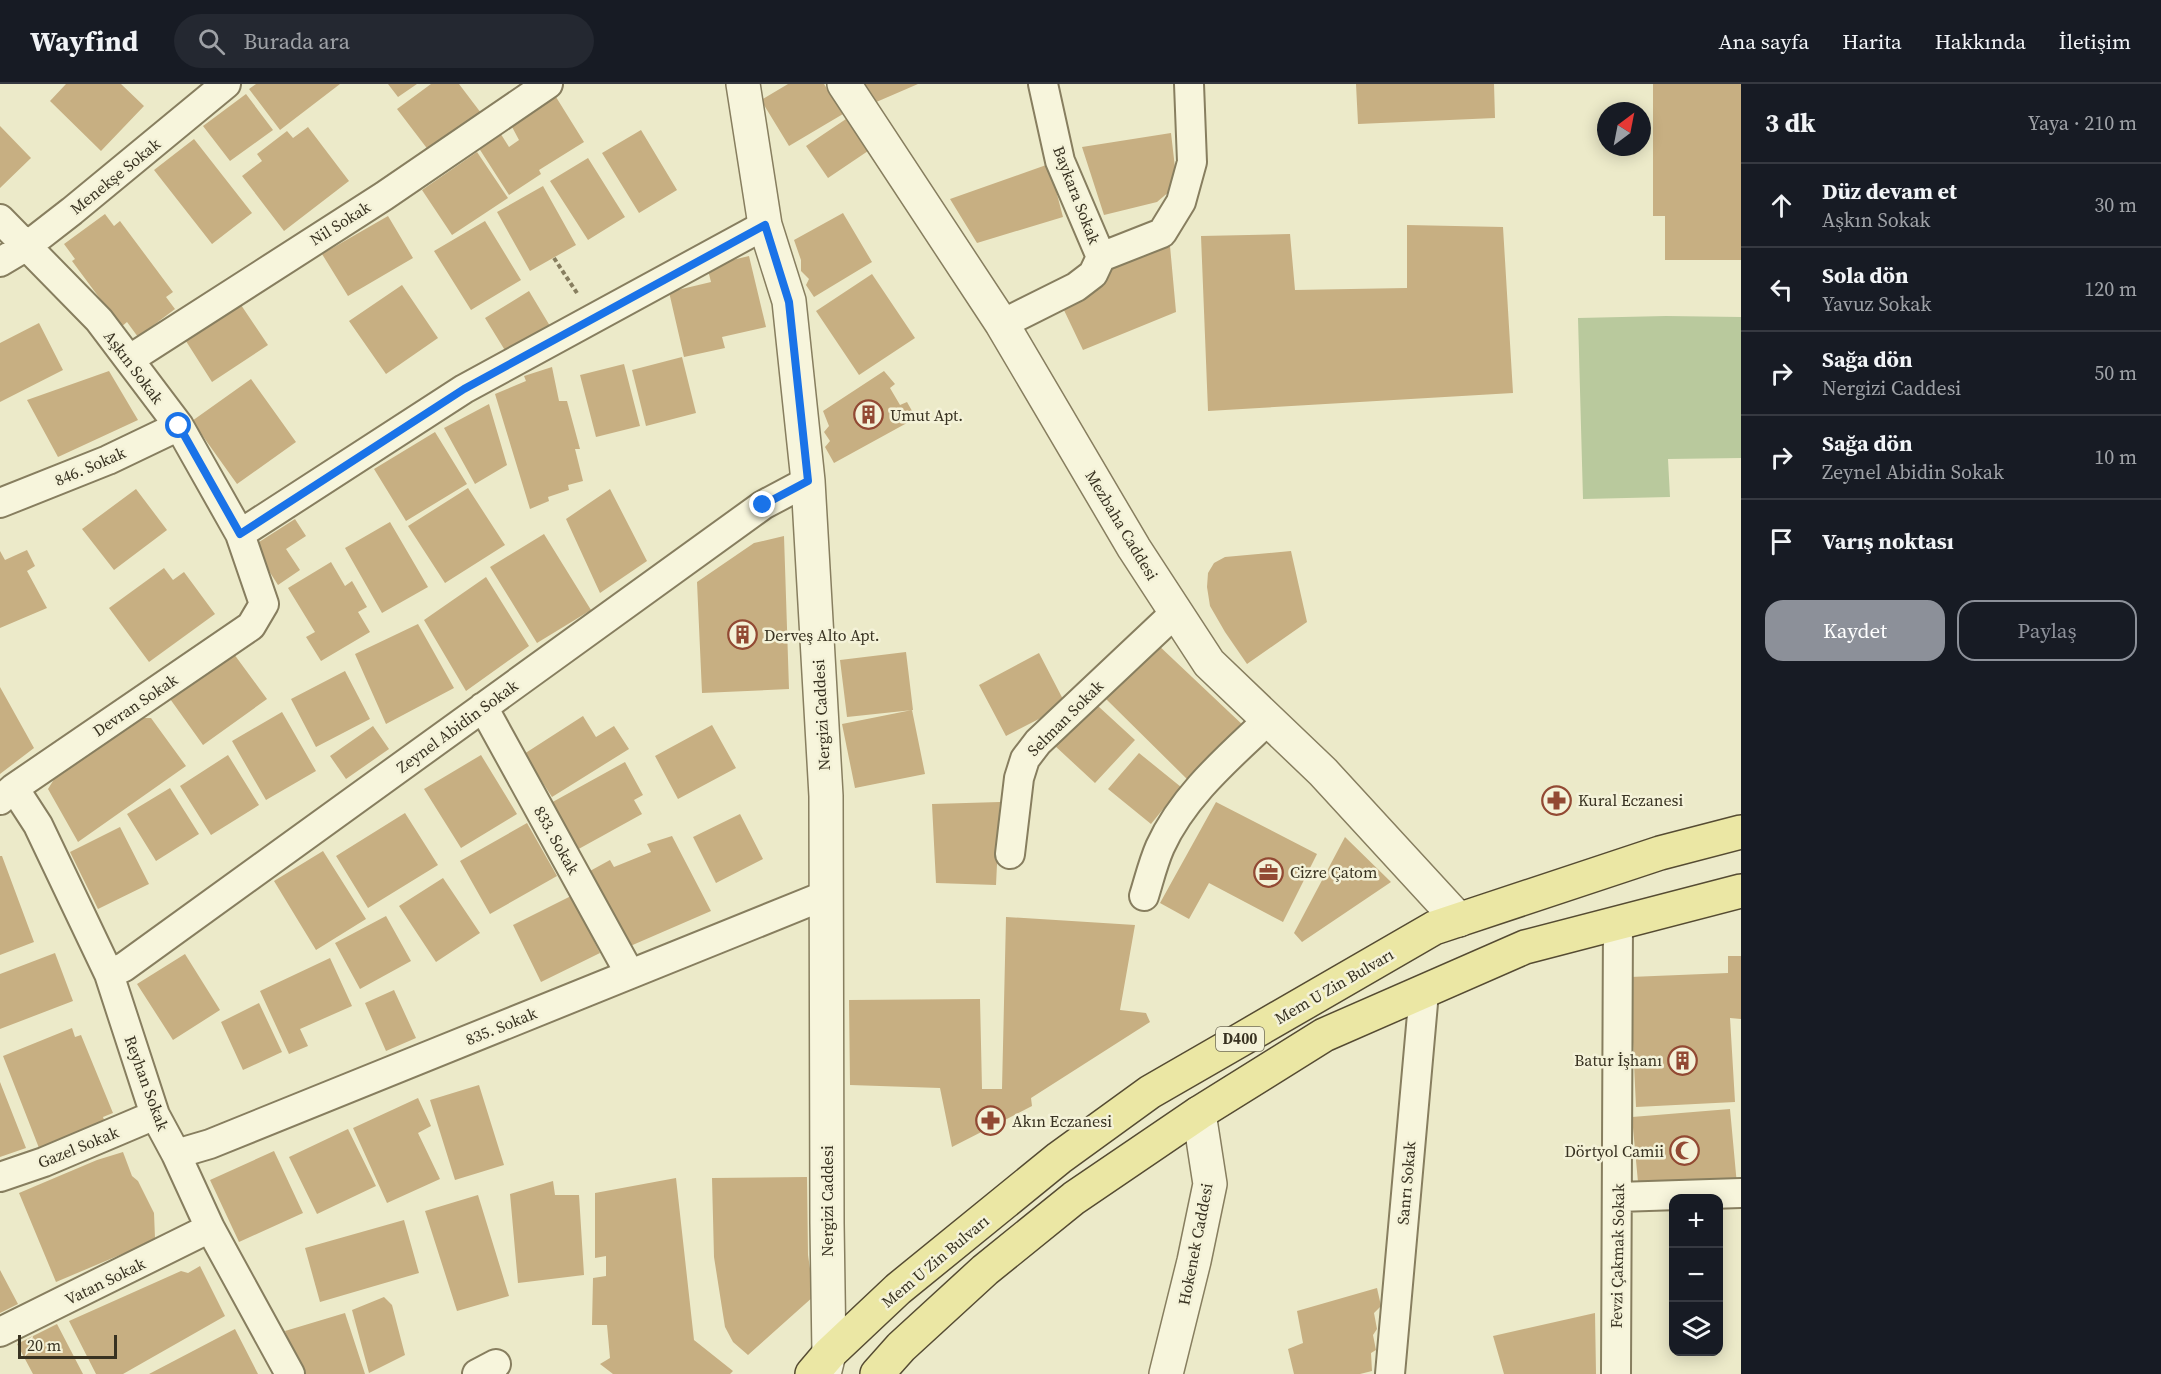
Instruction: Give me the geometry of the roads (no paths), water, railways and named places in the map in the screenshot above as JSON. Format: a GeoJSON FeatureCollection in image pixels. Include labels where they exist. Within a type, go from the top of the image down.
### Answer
{"type":"FeatureCollection","features":[{"type":"Feature","properties":{"kind":"main road","name":"Mem U Zin Bulvarı"},"geometry":{"type":"LineString","coordinates":[[822,1367],[898,1289],[1059,1158],[1150,1092],[1434,928],[1660,853],[1741,832]]}},
{"type":"Feature","properties":{"kind":"main road","name":"D400"},"geometry":{"type":"LineString","coordinates":[[877,1374],[901,1347],[985,1270],[1074,1198],[1199,1113],[1324,1035],[1525,947],[1740,891]]}},
{"type":"Feature","properties":{"kind":"street","name":"Menekşe Sokak"},"geometry":{"type":"LineString","coordinates":[[0,262],[27,246],[72,211],[226,84]]}},
{"type":"Feature","properties":{"kind":"street","name":"Nil Sokak"},"geometry":{"type":"LineString","coordinates":[[130,359],[384,196],[548,84]]}},
{"type":"Feature","properties":{"kind":"street","name":"Nergizi Caddesi"},"geometry":{"type":"LineString","coordinates":[[743,84],[765,225],[789,302],[808,481],[826,796],[822,1367]]}},
{"type":"Feature","properties":{"kind":"street","name":"Mezbaha Caddesi"},"geometry":{"type":"LineString","coordinates":[[844,84],[1002,324],[1134,548],[1209,663],[1323,772],[1459,920]]}},
{"type":"Feature","properties":{"kind":"street","name":"Baykara Sokak"},"geometry":{"type":"LineString","coordinates":[[1002,324],[1076,286],[1093,273],[1101,256],[1060,161],[1043,84]]}},
{"type":"Feature","properties":{"kind":"street"},"geometry":{"type":"LineString","coordinates":[[1101,256],[1162,232],[1180,202],[1192,162],[1190,84]]}},
{"type":"Feature","properties":{"kind":"street","name":"Aşkın Sokak"},"geometry":{"type":"LineString","coordinates":[[0,219],[99,320],[179,426],[240,534],[264,604]]}},
{"type":"Feature","properties":{"kind":"street"},"geometry":{"type":"LineString","coordinates":[[240,534],[464,389],[765,225]]}},
{"type":"Feature","properties":{"kind":"street","name":"846. Sokak"},"geometry":{"type":"LineString","coordinates":[[0,503],[108,460],[179,426]]}},
{"type":"Feature","properties":{"kind":"street","name":"Zeynel Abidin Sokak"},"geometry":{"type":"LineString","coordinates":[[109,974],[134,960],[763,505],[808,481]]}},
{"type":"Feature","properties":{"kind":"street","name":"Devran Sokak"},"geometry":{"type":"LineString","coordinates":[[7,794],[251,626],[264,604]]}},
{"type":"Feature","properties":{"kind":"street","name":"Selman Sokak"},"geometry":{"type":"LineString","coordinates":[[1010,854],[1019,778],[1025,759],[1038,742],[1176,612]]}},
{"type":"Feature","properties":{"kind":"street","name":"833. Sokak"},"geometry":{"type":"LineString","coordinates":[[483,707],[630,974]]}},
{"type":"Feature","properties":{"kind":"street"},"geometry":{"type":"LineString","coordinates":[[1144,896],[1160,848],[1185,805],[1223,763],[1268,720]]}},
{"type":"Feature","properties":{"kind":"street","name":"Reyhan Sokak"},"geometry":{"type":"LineString","coordinates":[[7,794],[38,825],[109,974],[155,1115],[176,1154],[210,1228],[290,1374]]}},
{"type":"Feature","properties":{"kind":"street","name":"835. Sokak"},"geometry":{"type":"LineString","coordinates":[[176,1154],[221,1140],[826,895]]}},
{"type":"Feature","properties":{"kind":"street","name":"Fevzi Çakmak Sokak"},"geometry":{"type":"LineString","coordinates":[[1616,1374],[1618,922]]}},
{"type":"Feature","properties":{"kind":"street","name":"Sanrı Sokak"},"geometry":{"type":"LineString","coordinates":[[1390,1374],[1424,992]]}},
{"type":"Feature","properties":{"kind":"street","name":"Hokenek Caddesi"},"geometry":{"type":"LineString","coordinates":[[1166,1374],[1210,1184],[1199,1113]]}},
{"type":"Feature","properties":{"kind":"street","name":"Gazel Sokak"},"geometry":{"type":"LineString","coordinates":[[0,1177],[44,1162],[155,1115]]}},
{"type":"Feature","properties":{"kind":"street"},"geometry":{"type":"LineString","coordinates":[[1618,1197],[1741,1193]]}},
{"type":"Feature","properties":{"kind":"street","name":"Vatan Sokak"},"geometry":{"type":"LineString","coordinates":[[0,1332],[210,1228]]}},
{"type":"Feature","properties":{"kind":"place","name":"Umut Apt."},"geometry":{"type":"Point","coordinates":[869,415]}},
{"type":"Feature","properties":{"kind":"place","name":"Derveş Alto Apt."},"geometry":{"type":"Point","coordinates":[743,635]}},
{"type":"Feature","properties":{"kind":"place","name":"Kural Eczanesi"},"geometry":{"type":"Point","coordinates":[1557,800]}},
{"type":"Feature","properties":{"kind":"place","name":"Cizre Çatom"},"geometry":{"type":"Point","coordinates":[1269,872]}},
{"type":"Feature","properties":{"kind":"place","name":"Batur İşhanı"},"geometry":{"type":"Point","coordinates":[1683,1060]}},
{"type":"Feature","properties":{"kind":"place","name":"Akın Eczanesi"},"geometry":{"type":"Point","coordinates":[991,1121]}},
{"type":"Feature","properties":{"kind":"place","name":"Dörtyol Camii"},"geometry":{"type":"Point","coordinates":[1685,1151]}}]}
